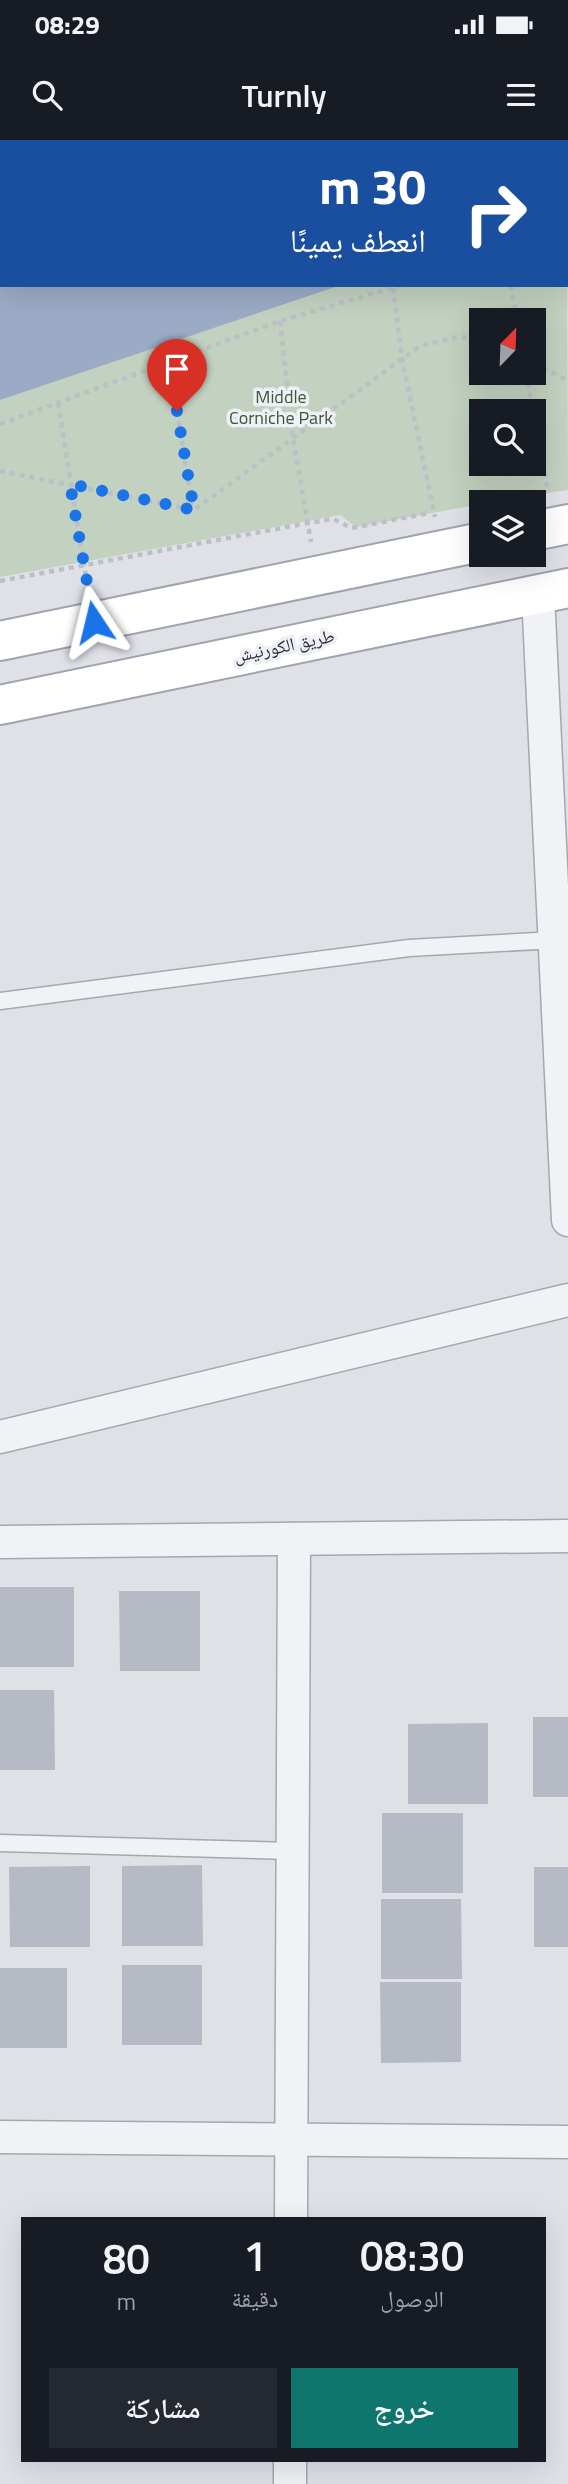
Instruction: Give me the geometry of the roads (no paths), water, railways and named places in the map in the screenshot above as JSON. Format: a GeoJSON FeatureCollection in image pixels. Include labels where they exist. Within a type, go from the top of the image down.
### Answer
{"type":"FeatureCollection","features":[{"type":"Feature","properties":{"kind":"main road"},"geometry":{"type":"LineString","coordinates":[[0,641],[469,545]]}},
{"type":"Feature","properties":{"kind":"main road","name":"طريق الكورنيش"},"geometry":{"type":"LineString","coordinates":[[0,705],[553,591]]}},
{"type":"Feature","properties":{"kind":"street"},"geometry":{"type":"LineString","coordinates":[[553,591],[555,940],[568,1220]]}},
{"type":"Feature","properties":{"kind":"street"},"geometry":{"type":"LineString","coordinates":[[0,1437],[568,1300]]}},
{"type":"Feature","properties":{"kind":"street"},"geometry":{"type":"LineString","coordinates":[[0,1542],[568,1536]]}},
{"type":"Feature","properties":{"kind":"street"},"geometry":{"type":"LineString","coordinates":[[291,2217],[294,1539]]}},
{"type":"Feature","properties":{"kind":"street"},"geometry":{"type":"LineString","coordinates":[[0,2137],[568,2142]]}},
{"type":"Feature","properties":{"kind":"street"},"geometry":{"type":"LineString","coordinates":[[290,2462],[290,2484]]}},
{"type":"Feature","properties":{"kind":"lane"},"geometry":{"type":"LineString","coordinates":[[0,1001],[409,948],[555,940]]}},
{"type":"Feature","properties":{"kind":"lane"},"geometry":{"type":"LineString","coordinates":[[0,1843],[293,1851]]}},
{"type":"Feature","properties":{"kind":"water"},"geometry":{"type":"Polygon","coordinates":[[[0,287],[335,287],[0,400],[0,287]]]}},
{"type":"Feature","properties":{"kind":"park label","name":"Middle Corniche Park"},"geometry":{"type":"Point","coordinates":[281,407]}}]}
